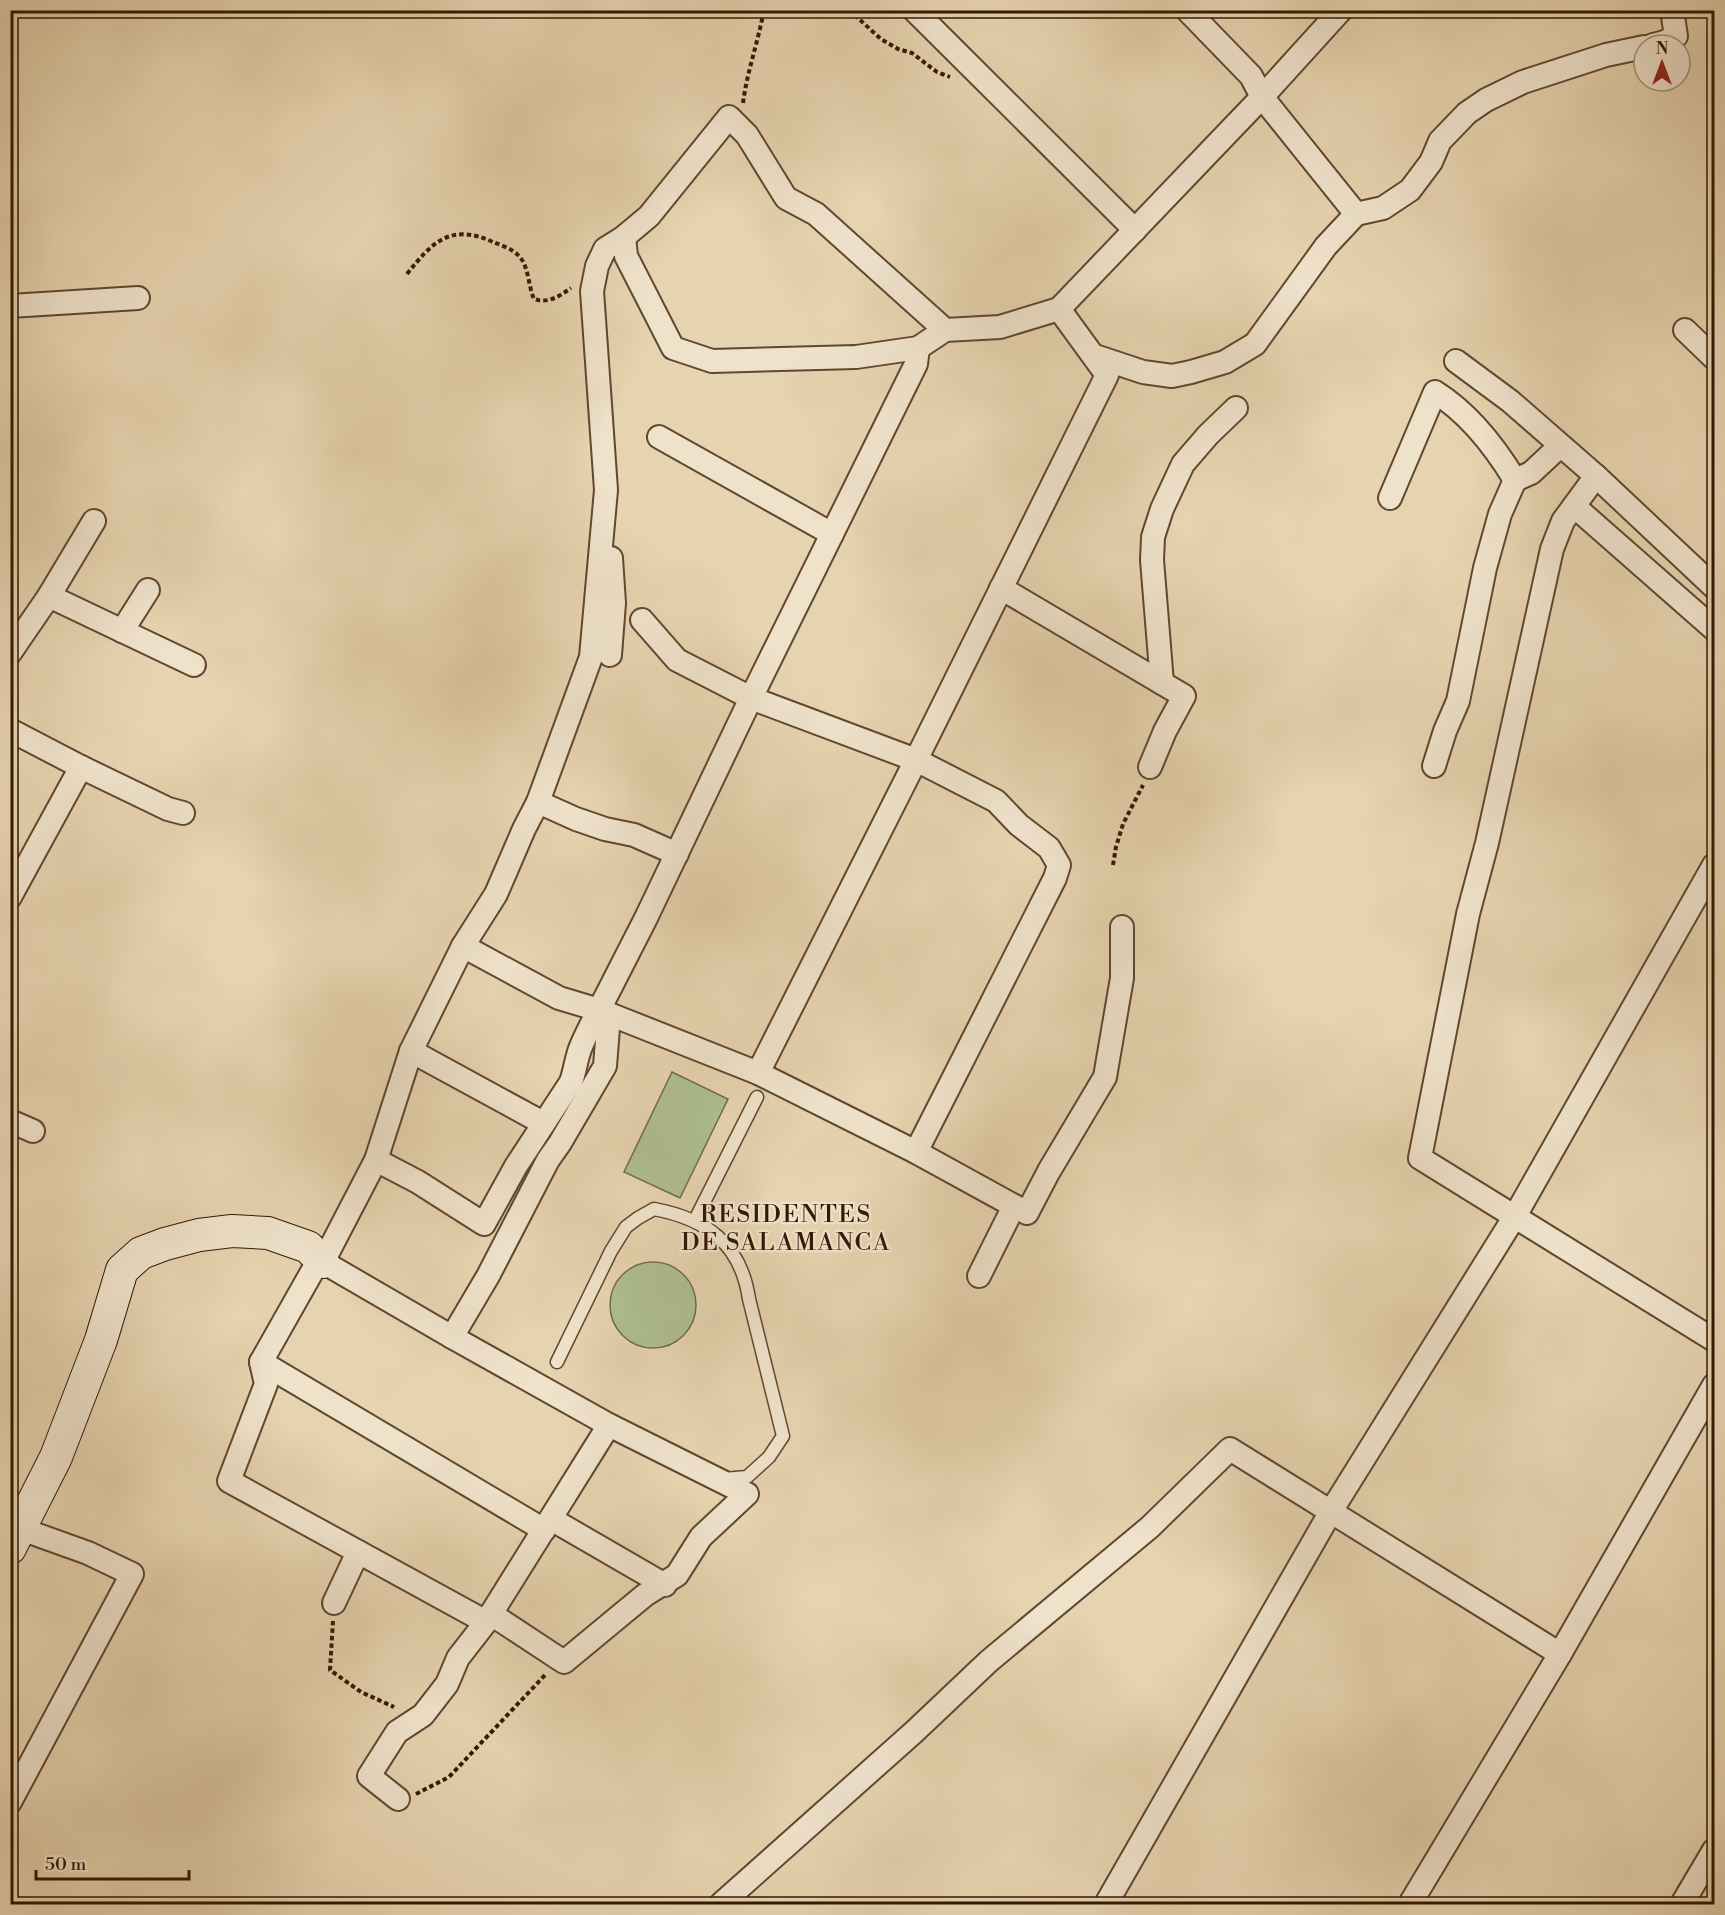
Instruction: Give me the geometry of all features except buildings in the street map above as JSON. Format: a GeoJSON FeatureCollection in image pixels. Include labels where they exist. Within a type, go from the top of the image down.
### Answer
{"type":"FeatureCollection","features":[{"type":"Feature","properties":{"kind":"street"},"geometry":{"type":"LineString","coordinates":[[914,10],[1135,230]]}},
{"type":"Feature","properties":{"kind":"street"},"geometry":{"type":"LineString","coordinates":[[1187,10],[1251,76],[1262,97],[1356,214]]}},
{"type":"Feature","properties":{"kind":"street"},"geometry":{"type":"LineString","coordinates":[[624,237],[626,256],[674,348],[712,361],[856,357],[918,348],[945,330],[1000,327],[1059,309],[1262,97],[1341,10]]}},
{"type":"Feature","properties":{"kind":"street"},"geometry":{"type":"LineString","coordinates":[[1672,10],[1676,33]]}},
{"type":"Feature","properties":{"kind":"street"},"geometry":{"type":"LineString","coordinates":[[1095,356],[1143,372],[1172,376],[1225,362],[1255,344],[1326,246],[1356,214],[1383,208],[1410,190],[1431,162],[1440,141],[1467,113],[1486,100],[1523,82],[1606,55],[1632,50]]}},
{"type":"Feature","properties":{"kind":"street"},"geometry":{"type":"LineString","coordinates":[[610,656],[614,603],[592,291],[597,266],[605,249],[624,237],[649,216],[729,117],[747,135],[786,198],[816,214],[945,330]]}},
{"type":"Feature","properties":{"kind":"street"},"geometry":{"type":"LineString","coordinates":[[10,306],[138,298]]}},
{"type":"Feature","properties":{"kind":"street"},"geometry":{"type":"LineString","coordinates":[[758,1073],[1107,375],[1059,309]]}},
{"type":"Feature","properties":{"kind":"street"},"geometry":{"type":"LineString","coordinates":[[1685,330],[1714,358]]}},
{"type":"Feature","properties":{"kind":"street"},"geometry":{"type":"LineString","coordinates":[[376,1160],[418,1182],[484,1224],[543,1124],[571,1082],[578,1053],[586,1034],[677,854],[751,698],[916,364],[918,348]]}},
{"type":"Feature","properties":{"kind":"street"},"geometry":{"type":"LineString","coordinates":[[1456,361],[1510,401],[1596,476],[1714,587]]}},
{"type":"Feature","properties":{"kind":"street"},"geometry":{"type":"LineString","coordinates":[[1390,498],[1435,392],[1454,404],[1468,419],[1506,464],[1515,480]]}},
{"type":"Feature","properties":{"kind":"street"},"geometry":{"type":"LineString","coordinates":[[1161,683],[1152,560],[1153,537],[1162,509],[1184,464],[1208,435],[1236,408]]}},
{"type":"Feature","properties":{"kind":"street"},"geometry":{"type":"LineString","coordinates":[[659,437],[832,534]]}},
{"type":"Feature","properties":{"kind":"street"},"geometry":{"type":"LineString","coordinates":[[1434,766],[1445,730],[1458,701],[1485,568],[1500,514],[1515,480],[1531,473],[1560,446]]}},
{"type":"Feature","properties":{"kind":"street"},"geometry":{"type":"LineString","coordinates":[[1596,476],[1563,521],[1552,549],[1489,832],[1468,914],[1420,1158],[1714,1340]]}},
{"type":"Feature","properties":{"kind":"street"},"geometry":{"type":"LineString","coordinates":[[10,1802],[132,1574],[88,1553],[14,1539],[56,1457],[101,1340],[122,1270],[141,1253],[199,1235],[232,1231],[268,1233],[308,1247],[323,1262],[452,1337],[609,1425],[747,1494],[701,1537],[677,1575],[665,1585],[645,1595],[564,1662],[489,1618],[358,1552],[229,1481],[266,1384],[261,1362],[313,1270],[323,1262],[376,1160],[411,1051],[463,946],[496,894],[538,802],[591,657],[606,490]]}},
{"type":"Feature","properties":{"kind":"street"},"geometry":{"type":"LineString","coordinates":[[1574,506],[1714,629]]}},
{"type":"Feature","properties":{"kind":"street"},"geometry":{"type":"LineString","coordinates":[[10,653],[49,596],[94,521]]}},
{"type":"Feature","properties":{"kind":"street"},"geometry":{"type":"LineString","coordinates":[[1001,588],[1184,696],[1165,731],[1150,767]]}},
{"type":"Feature","properties":{"kind":"street"},"geometry":{"type":"LineString","coordinates":[[122,631],[148,590]]}},
{"type":"Feature","properties":{"kind":"street"},"geometry":{"type":"LineString","coordinates":[[49,596],[194,665]]}},
{"type":"Feature","properties":{"kind":"street"},"geometry":{"type":"LineString","coordinates":[[642,621],[677,660],[751,698],[916,760],[996,801],[1019,825],[1049,848],[1059,865],[1055,878],[916,1152]]}},
{"type":"Feature","properties":{"kind":"street"},"geometry":{"type":"LineString","coordinates":[[10,730],[168,809],[183,813]]}},
{"type":"Feature","properties":{"kind":"street"},"geometry":{"type":"LineString","coordinates":[[10,897],[81,767]]}},
{"type":"Feature","properties":{"kind":"street"},"geometry":{"type":"LineString","coordinates":[[538,802],[605,829],[634,835],[677,854]]}},
{"type":"Feature","properties":{"kind":"street"},"geometry":{"type":"LineString","coordinates":[[1106,1905],[1330,1513],[1515,1216],[1714,865]]}},
{"type":"Feature","properties":{"kind":"street"},"geometry":{"type":"LineString","coordinates":[[463,946],[559,998],[599,1010],[758,1073],[916,1152],[1027,1213],[1049,1171],[1106,1077],[1122,978],[1122,927]]}},
{"type":"Feature","properties":{"kind":"street"},"geometry":{"type":"LineString","coordinates":[[452,1337],[469,1311],[548,1160],[605,1066],[608,1028],[599,1010]]}},
{"type":"Feature","properties":{"kind":"street"},"geometry":{"type":"LineString","coordinates":[[411,1051],[543,1124]]}},
{"type":"Feature","properties":{"kind":"street"},"geometry":{"type":"LineString","coordinates":[[10,1122],[33,1131]]}},
{"type":"Feature","properties":{"kind":"street"},"geometry":{"type":"LineString","coordinates":[[978,1276],[1014,1206]]}},
{"type":"Feature","properties":{"kind":"street"},"geometry":{"type":"LineString","coordinates":[[261,1362],[548,1525],[665,1585]]}},
{"type":"Feature","properties":{"kind":"street"},"geometry":{"type":"LineString","coordinates":[[1410,1905],[1560,1654],[1714,1385]]}},
{"type":"Feature","properties":{"kind":"street"},"geometry":{"type":"LineString","coordinates":[[398,1799],[369,1776],[397,1732],[423,1715],[447,1684],[458,1658],[489,1618],[609,1425]]}},
{"type":"Feature","properties":{"kind":"street"},"geometry":{"type":"LineString","coordinates":[[721,1905],[914,1732],[989,1661],[1150,1527],[1230,1449],[1560,1654]]}},
{"type":"Feature","properties":{"kind":"street"},"geometry":{"type":"LineString","coordinates":[[334,1603],[358,1552]]}},
{"type":"Feature","properties":{"kind":"street"},"geometry":{"type":"LineString","coordinates":[[1682,1905],[1714,1850]]}},
{"type":"Feature","properties":{"kind":"lane"},"geometry":{"type":"LineString","coordinates":[[695,1220],[758,1097]]}},
{"type":"Feature","properties":{"kind":"lane"},"geometry":{"type":"LineString","coordinates":[[557,1362],[611,1251],[626,1227],[654,1209],[695,1220],[733,1252],[746,1279],[783,1436],[769,1457],[747,1477],[717,1479]]}},
{"type":"Feature","properties":{"kind":"path"},"geometry":{"type":"LineString","coordinates":[[739,127],[746,81],[756,50],[764,10]]}},
{"type":"Feature","properties":{"kind":"path"},"geometry":{"type":"LineString","coordinates":[[849,10],[881,39],[898,49],[912,53],[936,72],[959,81]]}},
{"type":"Feature","properties":{"kind":"path"},"geometry":{"type":"LineString","coordinates":[[407,274],[434,245],[459,233],[485,238],[518,255],[524,264],[534,298],[542,301],[555,299],[596,275]]}},
{"type":"Feature","properties":{"kind":"path"},"geometry":{"type":"LineString","coordinates":[[1113,865],[1123,824],[1150,767]]}},
{"type":"Feature","properties":{"kind":"path"},"geometry":{"type":"LineString","coordinates":[[334,1603],[330,1670],[361,1692],[394,1707]]}},
{"type":"Feature","properties":{"kind":"path"},"geometry":{"type":"LineString","coordinates":[[398,1799],[414,1795],[449,1777],[544,1676],[564,1662]]}},
{"type":"Feature","properties":{"kind":"green space"},"geometry":{"type":"Polygon","coordinates":[[[672,1072],[728,1099],[680,1198],[624,1172],[672,1072]]]}},
{"type":"Feature","properties":{"kind":"green space"},"geometry":{"type":"Polygon","coordinates":[[[645,1262],[661,1262],[684,1274],[693,1288],[696,1305],[693,1322],[684,1336],[661,1348],[645,1348],[629,1341],[617,1329],[610,1313],[610,1297],[617,1281],[629,1269],[645,1262]]]}},
{"type":"Feature","properties":{"kind":"district","name":"RESIDENTES DE SALAMANCA"},"geometry":{"type":"Point","coordinates":[786,1229]}}]}
